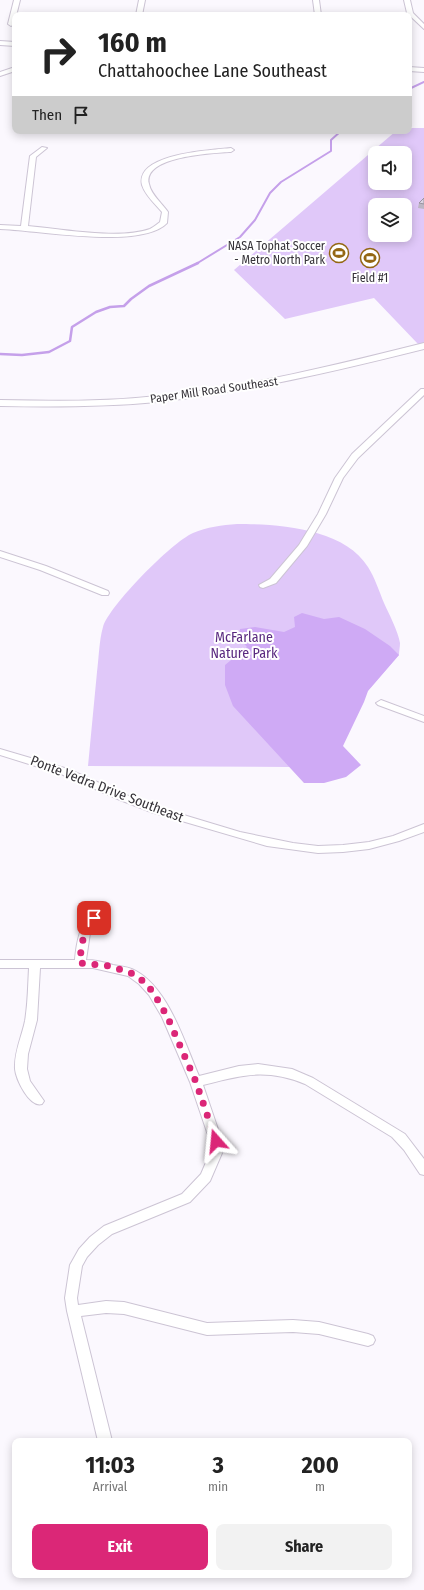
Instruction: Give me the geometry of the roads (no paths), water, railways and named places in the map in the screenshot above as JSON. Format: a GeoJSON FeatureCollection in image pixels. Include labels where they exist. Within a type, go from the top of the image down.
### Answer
{"type":"FeatureCollection","features":[{"type":"Feature","properties":{"kind":"street"},"geometry":{"type":"LineString","coordinates":[[14,12],[17,0]]}},
{"type":"Feature","properties":{"kind":"street"},"geometry":{"type":"LineString","coordinates":[[140,12],[142,0]]}},
{"type":"Feature","properties":{"kind":"street"},"geometry":{"type":"LineString","coordinates":[[316,0],[318,12]]}},
{"type":"Feature","properties":{"kind":"street"},"geometry":{"type":"LineString","coordinates":[[407,0],[410,12]]}},
{"type":"Feature","properties":{"kind":"street"},"geometry":{"type":"LineString","coordinates":[[412,15],[424,30]]}},
{"type":"Feature","properties":{"kind":"street"},"geometry":{"type":"LineString","coordinates":[[11,24],[12,20]]}},
{"type":"Feature","properties":{"kind":"street"},"geometry":{"type":"LineString","coordinates":[[0,43],[12,44]]}},
{"type":"Feature","properties":{"kind":"street"},"geometry":{"type":"LineString","coordinates":[[412,69],[424,70]]}},
{"type":"Feature","properties":{"kind":"street"},"geometry":{"type":"LineString","coordinates":[[0,74],[12,70]]}},
{"type":"Feature","properties":{"kind":"street"},"geometry":{"type":"LineString","coordinates":[[24,228],[33,156],[44,148]]}},
{"type":"Feature","properties":{"kind":"street"},"geometry":{"type":"LineString","coordinates":[[0,227],[121,235],[141,234],[156,229],[164,223],[166,216],[165,212],[146,186],[145,180],[150,170],[160,163],[188,154],[231,150]]}},
{"type":"Feature","properties":{"kind":"street","name":"Paper Mill Road Southeast"},"geometry":{"type":"LineString","coordinates":[[0,403],[102,402],[157,399],[294,378],[357,364],[424,346]]}},
{"type":"Feature","properties":{"kind":"street"},"geometry":{"type":"LineString","coordinates":[[264,584],[273,581],[303,546],[322,514],[339,478],[355,456],[424,391]]}},
{"type":"Feature","properties":{"kind":"street"},"geometry":{"type":"LineString","coordinates":[[0,554],[43,568],[105,593]]}},
{"type":"Feature","properties":{"kind":"street"},"geometry":{"type":"LineString","coordinates":[[380,703],[424,719]]}},
{"type":"Feature","properties":{"kind":"street","name":"Ponte Vedra Drive Southeast"},"geometry":{"type":"LineString","coordinates":[[0,752],[55,767],[135,802],[186,820],[288,847],[312,849],[354,848],[399,838],[424,828]]}},
{"type":"Feature","properties":{"kind":"street"},"geometry":{"type":"LineString","coordinates":[[80,963],[83,936],[87,926],[94,918]]}},
{"type":"Feature","properties":{"kind":"street"},"geometry":{"type":"LineString","coordinates":[[35,963],[31,1020],[22,1054],[21,1069],[25,1083],[38,1102]]}},
{"type":"Feature","properties":{"kind":"street"},"geometry":{"type":"LineString","coordinates":[[0,964],[80,963],[110,966],[131,973],[148,987],[161,1004],[196,1082],[216,1141],[215,1158],[206,1177],[186,1198],[108,1230],[94,1241],[83,1253],[76,1265],[71,1298],[73,1311],[104,1438]]}},
{"type":"Feature","properties":{"kind":"street"},"geometry":{"type":"LineString","coordinates":[[196,1082],[239,1071],[258,1069],[292,1074],[308,1081],[396,1134],[406,1142],[417,1156],[424,1170]]}},
{"type":"Feature","properties":{"kind":"street"},"geometry":{"type":"LineString","coordinates":[[73,1311],[106,1307],[124,1308],[207,1329],[294,1326],[318,1328],[368,1340]]}},
{"type":"Feature","properties":{"kind":"waterway"},"geometry":{"type":"LineString","coordinates":[[412,88],[424,82]]}},
{"type":"Feature","properties":{"kind":"waterway"},"geometry":{"type":"LineString","coordinates":[[196,264],[240,237],[255,220],[270,193],[281,182],[331,151],[331,140],[338,134]]}},
{"type":"Feature","properties":{"kind":"waterway"},"geometry":{"type":"LineString","coordinates":[[0,354],[22,355],[49,352],[70,341],[72,327],[96,312],[110,307],[124,306],[149,286],[196,264]]}},
{"type":"Feature","properties":{"kind":"place","name":"NASA Tophat Soccer - Metro North Park"},"geometry":{"type":"Point","coordinates":[339,253]}},
{"type":"Feature","properties":{"kind":"place","name":"Field #1"},"geometry":{"type":"Point","coordinates":[370,258]}},
{"type":"Feature","properties":{"kind":"park label","name":"McFarlane Nature Park"},"geometry":{"type":"Point","coordinates":[244,646]}}]}
